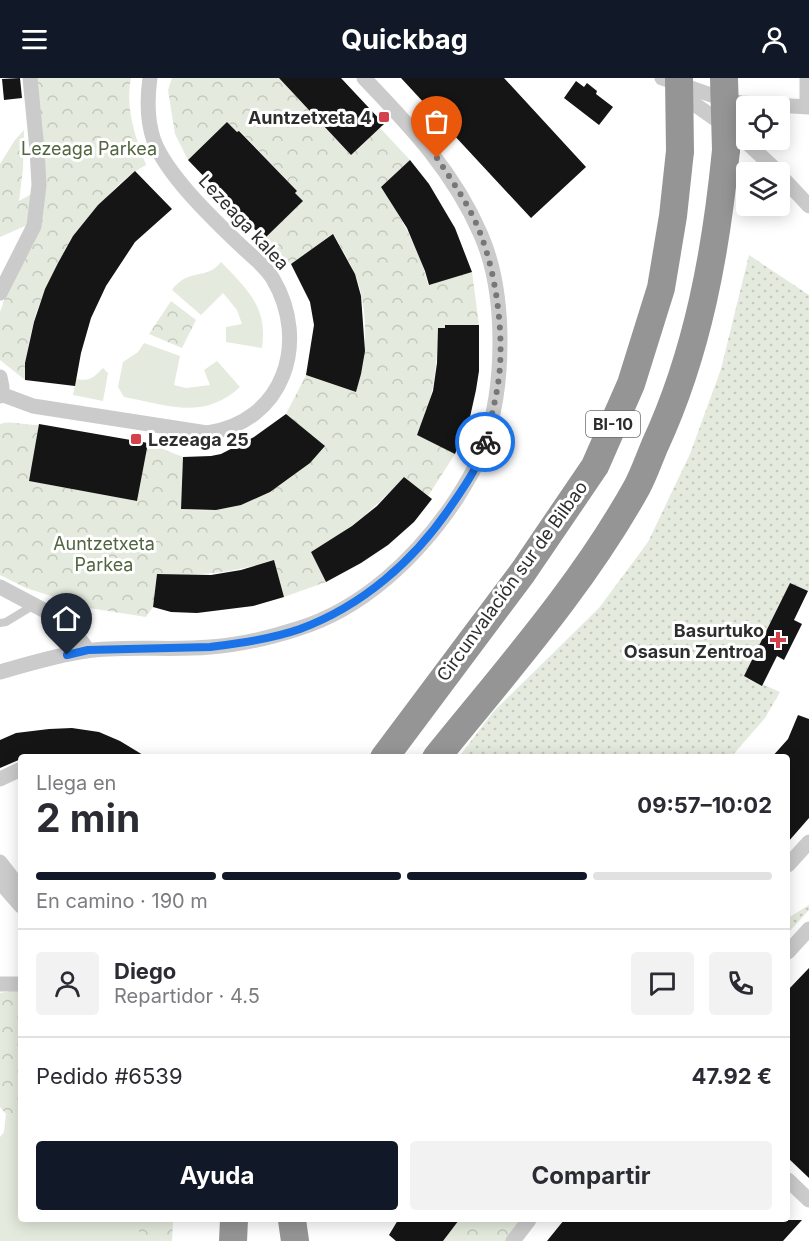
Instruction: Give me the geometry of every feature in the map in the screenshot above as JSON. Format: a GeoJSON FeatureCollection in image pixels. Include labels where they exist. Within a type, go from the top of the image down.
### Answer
{"type":"FeatureCollection","features":[{"type":"Feature","properties":{"kind":"highway","name":"Circunvalación sur de Bilbao"},"geometry":{"type":"LineString","coordinates":[[387,754],[523,572],[595,466],[631,384],[662,288],[674,216],[680,152],[668,78]]}},
{"type":"Feature","properties":{"kind":"highway","name":"BI-10"},"geometry":{"type":"LineString","coordinates":[[439,754],[571,590],[637,486],[668,418],[687,365],[714,252],[726,150],[724,78]]}},
{"type":"Feature","properties":{"kind":"highway"},"geometry":{"type":"LineString","coordinates":[[233,1241],[234,1222]]}},
{"type":"Feature","properties":{"kind":"highway"},"geometry":{"type":"LineString","coordinates":[[292,1222],[295,1241]]}},
{"type":"Feature","properties":{"kind":"street"},"geometry":{"type":"LineString","coordinates":[[0,293],[34,226],[39,185],[38,150],[30,78]]}},
{"type":"Feature","properties":{"kind":"street","name":"Lezeaga kalea"},"geometry":{"type":"LineString","coordinates":[[1,395],[33,406],[207,433],[237,425],[255,414],[278,386],[290,352],[291,335],[286,306],[272,277],[229,235],[171,170],[154,141],[148,109],[150,78]]}},
{"type":"Feature","properties":{"kind":"street"},"geometry":{"type":"LineString","coordinates":[[0,672],[88,650],[219,646],[299,629],[340,610],[380,584],[423,544],[464,487],[483,449],[499,382],[500,325],[493,277],[482,237],[463,198],[437,158],[364,78]]}},
{"type":"Feature","properties":{"kind":"street"},"geometry":{"type":"LineString","coordinates":[[668,78],[741,103],[808,107],[807,78]]}},
{"type":"Feature","properties":{"kind":"street"},"geometry":{"type":"LineString","coordinates":[[668,78],[672,88],[740,135],[767,162]]}},
{"type":"Feature","properties":{"kind":"street"},"geometry":{"type":"LineString","coordinates":[[790,186],[809,206]]}},
{"type":"Feature","properties":{"kind":"street"},"geometry":{"type":"LineString","coordinates":[[0,377],[1,395]]}},
{"type":"Feature","properties":{"kind":"street"},"geometry":{"type":"LineString","coordinates":[[0,588],[68,623],[88,650]]}},
{"type":"Feature","properties":{"kind":"street"},"geometry":{"type":"LineString","coordinates":[[0,779],[18,770]]}},
{"type":"Feature","properties":{"kind":"street"},"geometry":{"type":"LineString","coordinates":[[790,863],[809,842]]}},
{"type":"Feature","properties":{"kind":"street"},"geometry":{"type":"LineString","coordinates":[[0,862],[18,885]]}},
{"type":"Feature","properties":{"kind":"street"},"geometry":{"type":"LineString","coordinates":[[0,882],[18,903]]}},
{"type":"Feature","properties":{"kind":"street"},"geometry":{"type":"LineString","coordinates":[[790,950],[809,929]]}},
{"type":"Feature","properties":{"kind":"street"},"geometry":{"type":"LineString","coordinates":[[0,984],[18,984]]}},
{"type":"Feature","properties":{"kind":"street"},"geometry":{"type":"LineString","coordinates":[[790,1182],[809,1200]]}},
{"type":"Feature","properties":{"kind":"street"},"geometry":{"type":"LineString","coordinates":[[513,1241],[527,1222]]}},
{"type":"Feature","properties":{"kind":"lane"},"geometry":{"type":"LineString","coordinates":[[0,623],[6,622],[34,605]]}},
{"type":"Feature","properties":{"kind":"green space","name":"Lezeaga Parkea"},"geometry":{"type":"Polygon","coordinates":[[[34,78],[131,78],[130,112],[146,165],[122,182],[101,204],[50,281],[34,322],[25,380],[0,360],[0,312],[32,223],[0,237],[0,164],[24,130],[19,201],[44,187],[34,78]]]}},
{"type":"Feature","properties":{"kind":"green space","name":"Auntzetxeta Parkea"},"geometry":{"type":"Polygon","coordinates":[[[172,78],[279,78],[351,155],[380,128],[410,160],[381,187],[415,246],[428,285],[472,272],[479,325],[445,325],[445,328],[438,329],[434,383],[417,435],[455,454],[428,496],[404,477],[361,518],[311,552],[326,582],[284,597],[274,560],[216,573],[157,574],[153,607],[146,617],[89,608],[26,588],[0,575],[0,424],[39,425],[30,481],[137,501],[148,443],[183,457],[181,509],[202,510],[242,503],[278,486],[325,447],[286,414],[306,375],[356,392],[363,363],[365,332],[365,316],[359,286],[352,267],[334,235],[291,264],[264,239],[303,201],[295,193],[297,191],[240,131],[237,132],[227,122],[188,160],[175,134],[168,90],[172,78]]]}},
{"type":"Feature","properties":{"kind":"green space"},"geometry":{"type":"Polygon","coordinates":[[[749,255],[809,295],[809,589],[808,591],[790,583],[744,676],[780,692],[765,718],[734,754],[461,754],[494,711],[599,608],[648,542],[690,454],[721,369],[749,255]]]}},
{"type":"Feature","properties":{"kind":"green space"},"geometry":{"type":"Polygon","coordinates":[[[221,262],[247,290],[259,310],[262,321],[262,348],[226,342],[226,327],[242,324],[237,310],[223,293],[201,315],[172,290],[185,279],[209,271],[221,262]]]}},
{"type":"Feature","properties":{"kind":"green space"},"geometry":{"type":"Polygon","coordinates":[[[171,301],[196,320],[182,348],[149,334],[171,301]]]}},
{"type":"Feature","properties":{"kind":"green space"},"geometry":{"type":"Polygon","coordinates":[[[144,343],[180,356],[174,385],[186,388],[210,385],[204,370],[217,361],[240,387],[226,398],[199,407],[170,406],[124,397],[118,387],[123,362],[138,352],[144,343]]]}},
{"type":"Feature","properties":{"kind":"green space"},"geometry":{"type":"Polygon","coordinates":[[[103,368],[108,373],[103,401],[73,395],[76,379],[91,378],[103,368]]]}},
{"type":"Feature","properties":{"kind":"green space"},"geometry":{"type":"Polygon","coordinates":[[[809,905],[809,910],[790,931],[790,917],[809,905]]]}},
{"type":"Feature","properties":{"kind":"green space"},"geometry":{"type":"Polygon","coordinates":[[[18,990],[18,1120],[6,1114],[0,1107],[0,993],[18,990]]]}},
{"type":"Feature","properties":{"kind":"green space"},"geometry":{"type":"Polygon","coordinates":[[[6,1114],[18,1120],[18,1222],[139,1222],[139,1241],[0,1241],[0,1137],[4,1132],[6,1114]]]}},
{"type":"Feature","properties":{"kind":"green space"},"geometry":{"type":"Polygon","coordinates":[[[139,1222],[173,1222],[172,1241],[139,1241],[139,1222]]]}},
{"type":"Feature","properties":{"kind":"green space"},"geometry":{"type":"Polygon","coordinates":[[[457,1222],[524,1222],[509,1241],[443,1241],[457,1222]]]}},
{"type":"Feature","properties":{"kind":"building"},"geometry":{"type":"Polygon","coordinates":[[[20,78],[22,98],[4,100],[2,79],[20,78]]]}},
{"type":"Feature","properties":{"kind":"building"},"geometry":{"type":"Polygon","coordinates":[[[279,78],[341,78],[384,124],[351,155],[279,78]]]}},
{"type":"Feature","properties":{"kind":"building"},"geometry":{"type":"Polygon","coordinates":[[[401,78],[504,78],[586,167],[531,218],[401,78]]]}},
{"type":"Feature","properties":{"kind":"building"},"geometry":{"type":"Polygon","coordinates":[[[576,81],[584,87],[587,83],[597,91],[596,94],[613,107],[599,125],[564,98],[576,81]]]}},
{"type":"Feature","properties":{"kind":"building"},"geometry":{"type":"Polygon","coordinates":[[[227,122],[237,132],[239,131],[297,191],[295,193],[303,201],[264,239],[188,160],[227,122]]]}},
{"type":"Feature","properties":{"kind":"building"},"geometry":{"type":"Polygon","coordinates":[[[410,160],[429,184],[455,228],[472,272],[429,285],[407,228],[381,187],[410,160]]]}},
{"type":"Feature","properties":{"kind":"building"},"geometry":{"type":"Polygon","coordinates":[[[135,171],[172,209],[135,242],[106,286],[91,318],[75,386],[25,380],[25,363],[34,322],[45,289],[58,263],[73,236],[98,205],[135,171]]]}},
{"type":"Feature","properties":{"kind":"building"},"geometry":{"type":"Polygon","coordinates":[[[333,234],[355,274],[361,296],[365,351],[356,392],[306,375],[314,325],[310,302],[291,264],[333,234]]]}},
{"type":"Feature","properties":{"kind":"building"},"geometry":{"type":"Polygon","coordinates":[[[445,325],[479,325],[479,371],[476,390],[470,417],[455,454],[417,435],[433,391],[438,328],[445,328],[445,325]]]}},
{"type":"Feature","properties":{"kind":"building"},"geometry":{"type":"Polygon","coordinates":[[[286,414],[325,446],[310,463],[270,492],[241,505],[216,510],[181,509],[183,457],[221,454],[254,437],[286,414]]]}},
{"type":"Feature","properties":{"kind":"building"},"geometry":{"type":"Polygon","coordinates":[[[39,424],[148,443],[137,501],[29,481],[39,424]]]}},
{"type":"Feature","properties":{"kind":"building"},"geometry":{"type":"Polygon","coordinates":[[[404,477],[432,499],[414,522],[388,545],[326,582],[311,552],[352,526],[377,506],[404,477]]]}},
{"type":"Feature","properties":{"kind":"building"},"geometry":{"type":"Polygon","coordinates":[[[274,560],[284,597],[253,606],[197,613],[171,612],[153,607],[157,574],[211,575],[241,570],[274,560]]]}},
{"type":"Feature","properties":{"kind":"building","name":"Basurtuko Osasun Zentroa"},"geometry":{"type":"Polygon","coordinates":[[[790,583],[808,591],[794,620],[802,624],[784,660],[777,656],[762,686],[744,676],[790,583]]]}},
{"type":"Feature","properties":{"kind":"building"},"geometry":{"type":"Polygon","coordinates":[[[798,715],[809,719],[809,818],[790,840],[790,754],[775,754],[788,739],[798,715]]]}},
{"type":"Feature","properties":{"kind":"building"},"geometry":{"type":"Polygon","coordinates":[[[72,728],[99,732],[141,754],[18,754],[18,760],[0,768],[0,740],[16,733],[72,728]]]}},
{"type":"Feature","properties":{"kind":"building"},"geometry":{"type":"Polygon","coordinates":[[[809,968],[809,1178],[790,1160],[790,988],[809,968]]]}},
{"type":"Feature","properties":{"kind":"building"},"geometry":{"type":"Polygon","coordinates":[[[790,1220],[802,1220],[783,1241],[547,1241],[562,1222],[790,1222],[790,1220]]]}},
{"type":"Feature","properties":{"kind":"building"},"geometry":{"type":"Polygon","coordinates":[[[397,1222],[457,1222],[443,1241],[396,1241],[389,1235],[397,1222]]]}},
{"type":"Feature","properties":{"kind":"way so far"},"geometry":{"type":"LineString","coordinates":[[437,158],[463,198],[482,237],[493,277],[500,325],[499,382],[485,442]]}},
{"type":"Feature","properties":{"kind":"place","name":"Auntzetxeta 4"},"geometry":{"type":"Point","coordinates":[384,117]}},
{"type":"Feature","properties":{"kind":"place","name":"Lezeaga 25"},"geometry":{"type":"Point","coordinates":[136,439]}},
{"type":"Feature","properties":{"kind":"place","name":"Basurtuko Osasun Zentroa"},"geometry":{"type":"Point","coordinates":[778,640]}},
{"type":"Feature","properties":{"kind":"route"},"geometry":{"type":"LineString","coordinates":[[67,655],[88,650],[226,645],[299,629],[340,610],[380,584],[423,544],[464,487],[485,442]]}}]}
